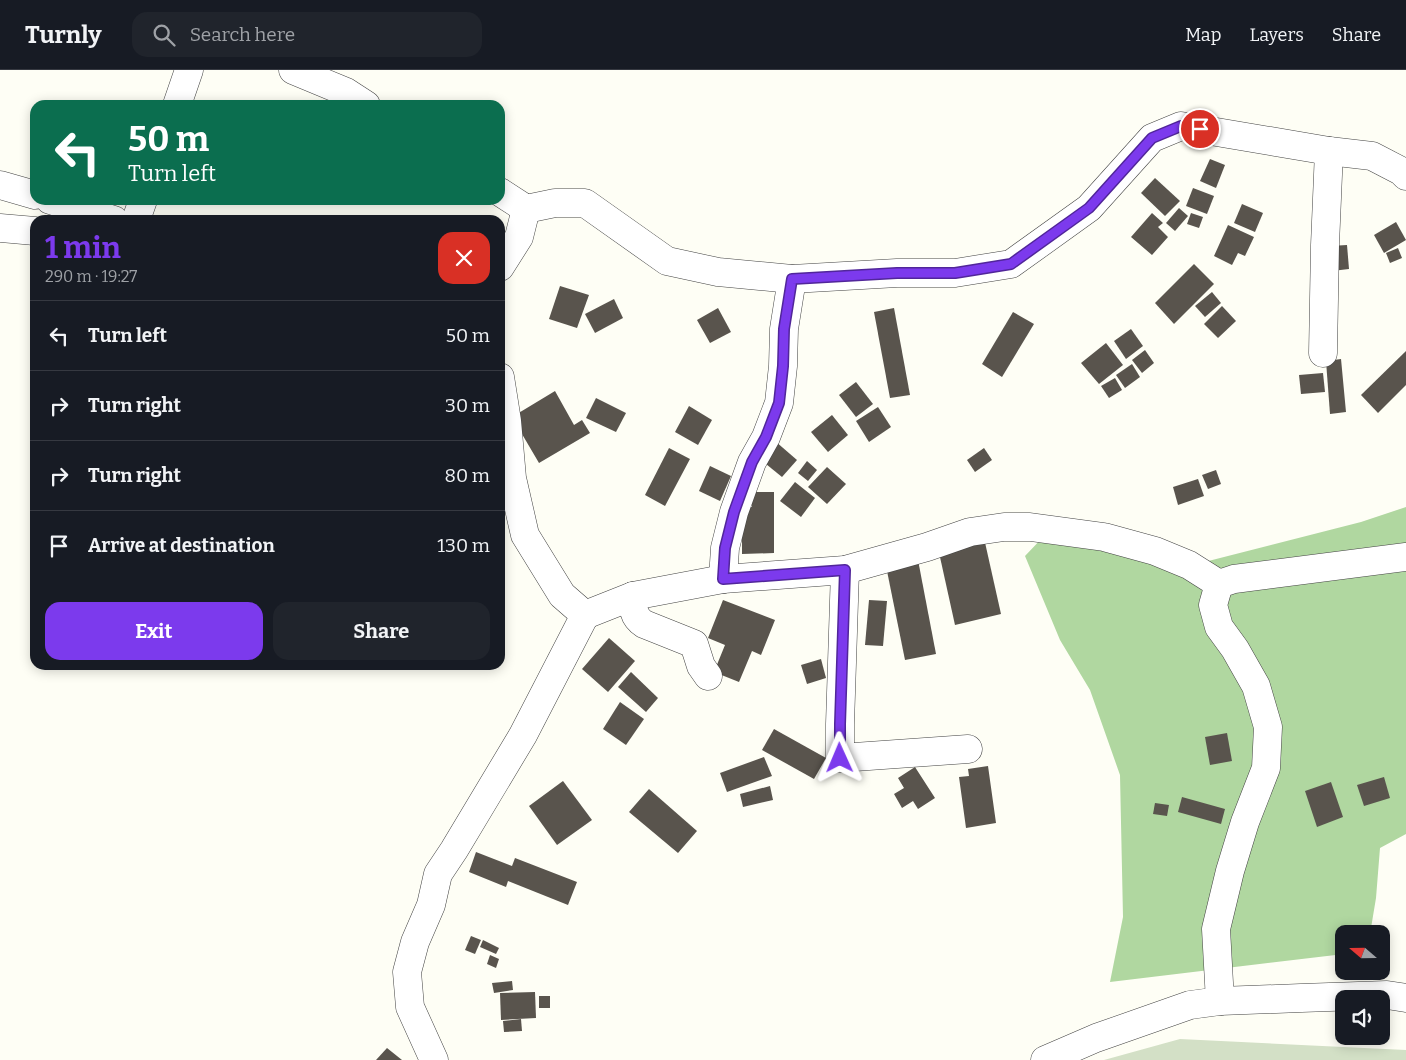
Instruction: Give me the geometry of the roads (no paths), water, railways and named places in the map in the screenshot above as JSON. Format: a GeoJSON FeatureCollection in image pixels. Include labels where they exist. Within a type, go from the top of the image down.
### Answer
{"type":"FeatureCollection","features":[{"type":"Feature","properties":{"kind":"street"},"geometry":{"type":"LineString","coordinates":[[179,100],[189,70]]}},
{"type":"Feature","properties":{"kind":"street"},"geometry":{"type":"LineString","coordinates":[[293,70],[346,92],[358,100]]}},
{"type":"Feature","properties":{"kind":"street"},"geometry":{"type":"LineString","coordinates":[[505,195],[526,209],[555,203],[585,203],[667,261],[718,272],[792,279],[897,273],[955,273],[1011,264],[1089,208],[1152,138],[1181,126],[1329,151],[1372,156],[1401,170],[1406,176]]}},
{"type":"Feature","properties":{"kind":"street"},"geometry":{"type":"LineString","coordinates":[[1323,353],[1329,151]]}},
{"type":"Feature","properties":{"kind":"street"},"geometry":{"type":"LineString","coordinates":[[0,184],[30,193]]}},
{"type":"Feature","properties":{"kind":"street"},"geometry":{"type":"LineString","coordinates":[[66,205],[98,215]]}},
{"type":"Feature","properties":{"kind":"street"},"geometry":{"type":"LineString","coordinates":[[505,259],[519,237],[526,209]]}},
{"type":"Feature","properties":{"kind":"street"},"geometry":{"type":"LineString","coordinates":[[0,228],[30,231]]}},
{"type":"Feature","properties":{"kind":"street"},"geometry":{"type":"LineString","coordinates":[[723,579],[725,548],[734,512],[752,462],[766,437],[779,403],[784,329],[792,279]]}},
{"type":"Feature","properties":{"kind":"street"},"geometry":{"type":"LineString","coordinates":[[505,408],[512,478],[525,535],[562,594],[585,615]]}},
{"type":"Feature","properties":{"kind":"street"},"geometry":{"type":"LineString","coordinates":[[434,1060],[410,1007],[407,972],[415,942],[431,905],[438,874],[523,735],[585,615],[633,596],[723,579],[845,570],[927,547],[970,532],[1004,526],[1030,527],[1104,537],[1155,551],[1189,565],[1219,584]]}},
{"type":"Feature","properties":{"kind":"street"},"geometry":{"type":"LineString","coordinates":[[1219,584],[1234,579],[1406,557]]}},
{"type":"Feature","properties":{"kind":"street"},"geometry":{"type":"LineString","coordinates":[[845,570],[840,758],[968,749]]}},
{"type":"Feature","properties":{"kind":"street"},"geometry":{"type":"LineString","coordinates":[[1219,584],[1213,605],[1220,627],[1256,686],[1268,727],[1266,768],[1240,838],[1216,929],[1220,1001]]}},
{"type":"Feature","properties":{"kind":"street"},"geometry":{"type":"LineString","coordinates":[[633,596],[633,610],[637,619],[644,624],[694,644],[700,666],[708,676]]}},
{"type":"Feature","properties":{"kind":"street"},"geometry":{"type":"LineString","coordinates":[[1045,1060],[1096,1038],[1190,1005],[1220,1001],[1387,995],[1406,998]]}}]}
